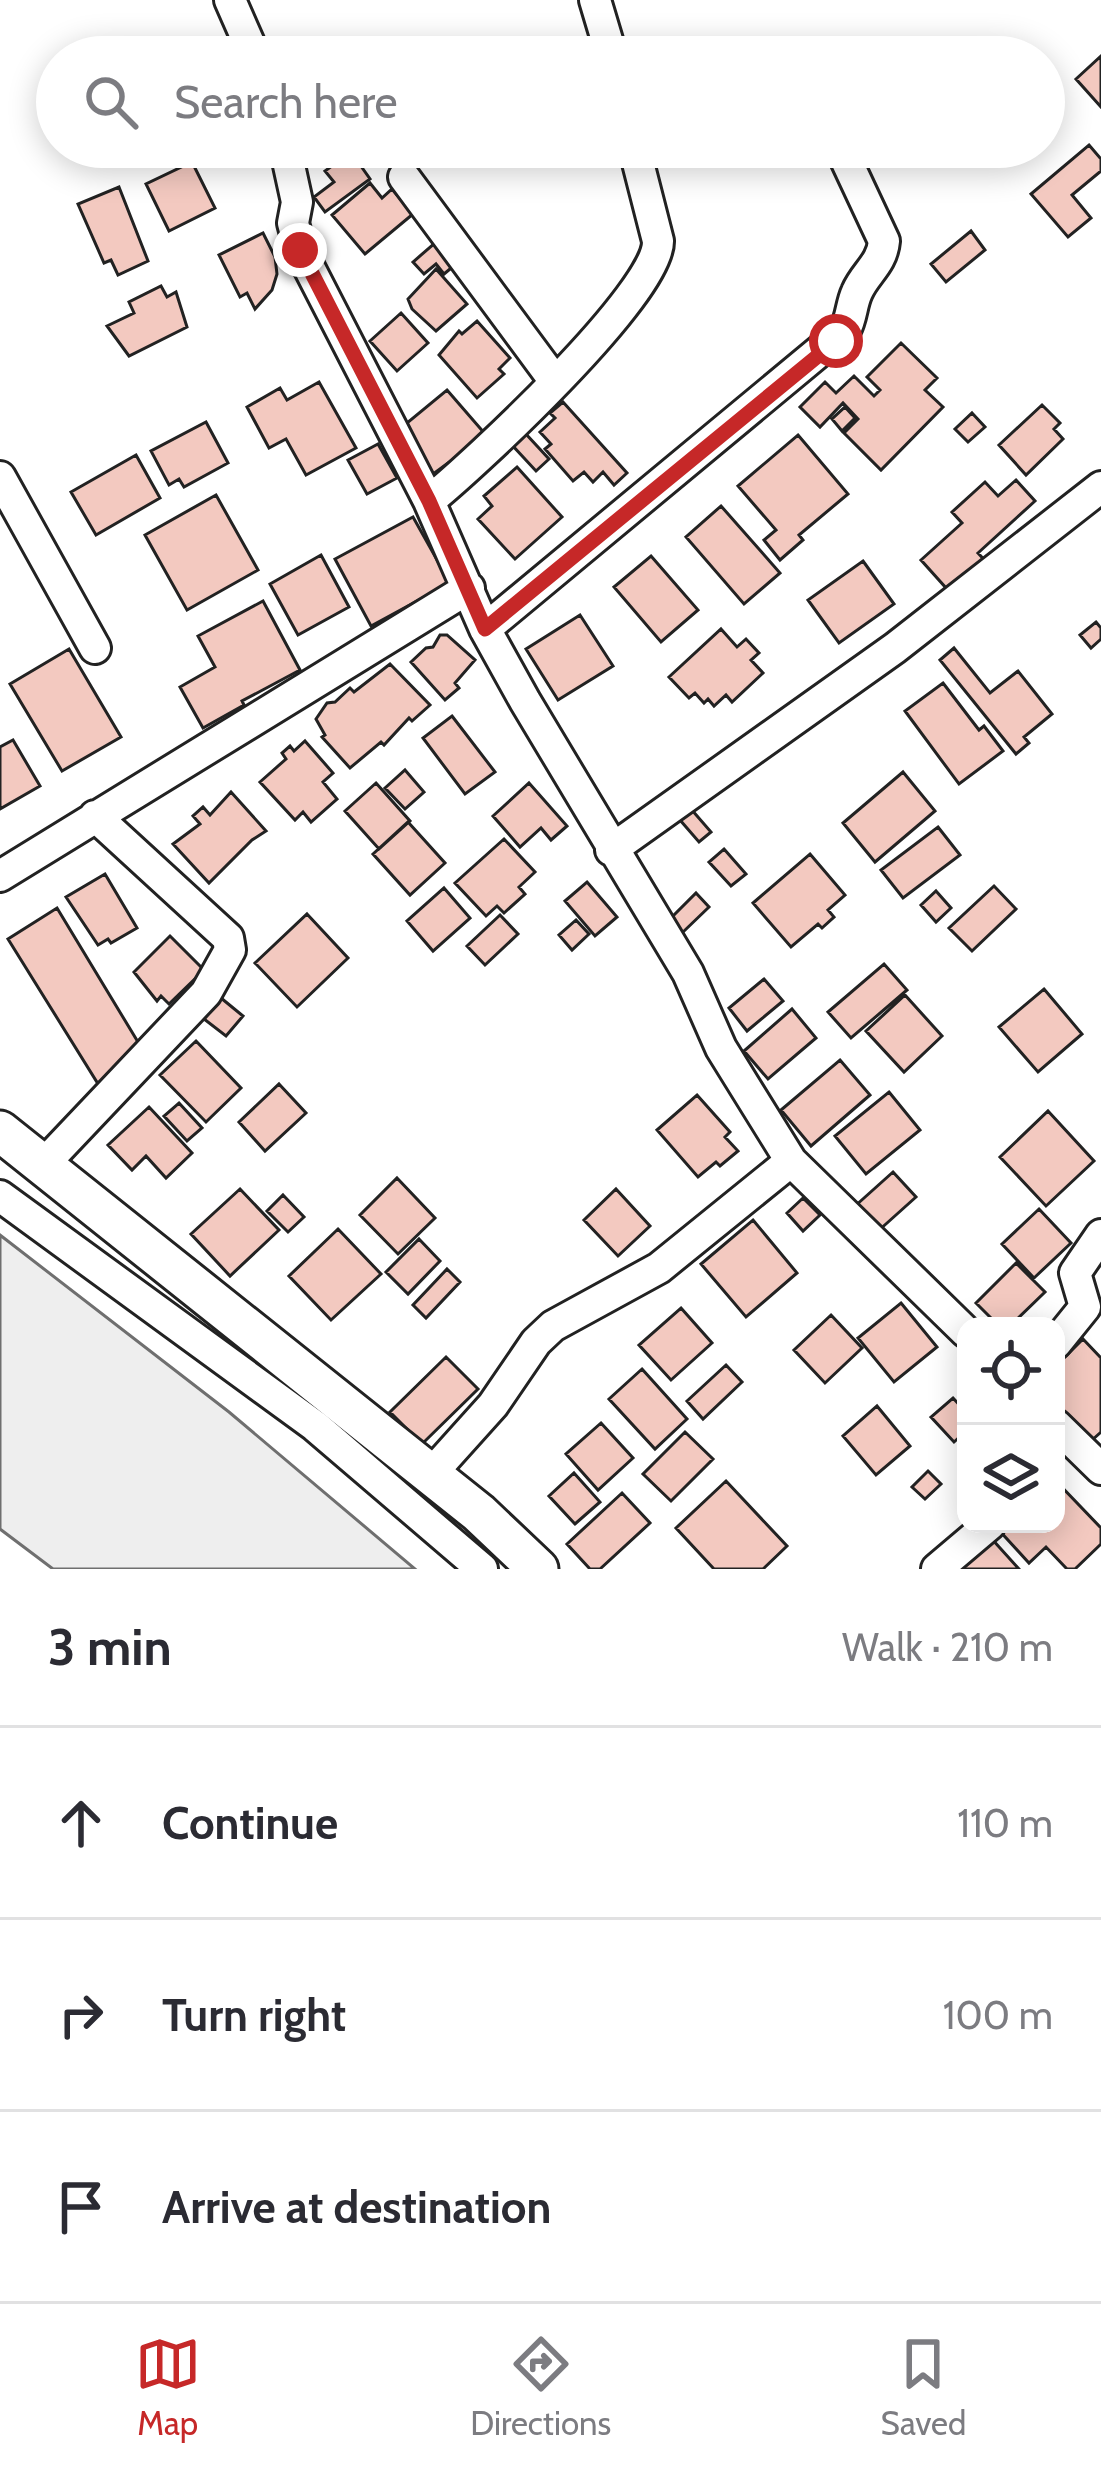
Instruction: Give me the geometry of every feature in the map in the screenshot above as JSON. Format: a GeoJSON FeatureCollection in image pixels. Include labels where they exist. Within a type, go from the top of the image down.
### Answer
{"type":"FeatureCollection","features":[{"type":"Feature","properties":{"kind":"main road"},"geometry":{"type":"LineString","coordinates":[[0,1131],[430,1474],[538,1569]]}},
{"type":"Feature","properties":{"kind":"street"},"geometry":{"type":"LineString","coordinates":[[230,0],[246,36]]}},
{"type":"Feature","properties":{"kind":"street"},"geometry":{"type":"LineString","coordinates":[[596,0],[605,36]]}},
{"type":"Feature","properties":{"kind":"street"},"geometry":{"type":"LineString","coordinates":[[290,168],[300,250],[429,501],[485,629],[688,974],[721,1048],[791,1161],[957,1323]]}},
{"type":"Feature","properties":{"kind":"street"},"geometry":{"type":"LineString","coordinates":[[429,501],[460,476],[622,310],[650,272],[658,253],[639,168]]}},
{"type":"Feature","properties":{"kind":"street"},"geometry":{"type":"LineString","coordinates":[[485,629],[845,330],[854,297],[883,255],[884,242],[850,168]]}},
{"type":"Feature","properties":{"kind":"street"},"geometry":{"type":"LineString","coordinates":[[404,177],[554,380]]}},
{"type":"Feature","properties":{"kind":"street"},"geometry":{"type":"LineString","coordinates":[[0,477],[95,648]]}},
{"type":"Feature","properties":{"kind":"street"},"geometry":{"type":"LineString","coordinates":[[611,850],[895,648],[1101,487]]}},
{"type":"Feature","properties":{"kind":"street"},"geometry":{"type":"LineString","coordinates":[[0,876],[469,588]]}},
{"type":"Feature","properties":{"kind":"street"},"geometry":{"type":"LineString","coordinates":[[44,1165],[206,993],[230,950],[228,938],[95,816]]}},
{"type":"Feature","properties":{"kind":"street"},"geometry":{"type":"LineString","coordinates":[[430,1474],[494,1406],[536,1342],[553,1326],[659,1268],[791,1161]]}},
{"type":"Feature","properties":{"kind":"street"},"geometry":{"type":"LineString","coordinates":[[0,1196],[315,1426],[482,1569]]}},
{"type":"Feature","properties":{"kind":"street"},"geometry":{"type":"LineString","coordinates":[[1065,1332],[1085,1307],[1075,1273],[1101,1235]]}},
{"type":"Feature","properties":{"kind":"street"},"geometry":{"type":"LineString","coordinates":[[937,1569],[979,1533]]}},
{"type":"Feature","properties":{"kind":"shaded area"},"geometry":{"type":"Polygon","coordinates":[[[0,1235],[229,1412],[415,1569],[53,1569],[0,1529],[0,1235]]]}},
{"type":"Feature","properties":{"kind":"building"},"geometry":{"type":"Polygon","coordinates":[[[1101,56],[1101,107],[1076,79],[1101,56]]]}},
{"type":"Feature","properties":{"kind":"building"},"geometry":{"type":"Polygon","coordinates":[[[1089,145],[1101,159],[1101,171],[1072,195],[1091,218],[1068,237],[1031,194],[1089,145]]]}},
{"type":"Feature","properties":{"kind":"building"},"geometry":{"type":"Polygon","coordinates":[[[179,168],[195,168],[215,208],[169,231],[146,184],[179,168]]]}},
{"type":"Feature","properties":{"kind":"building"},"geometry":{"type":"Polygon","coordinates":[[[362,168],[370,179],[325,212],[314,197],[334,182],[325,171],[362,168]]]}},
{"type":"Feature","properties":{"kind":"building"},"geometry":{"type":"Polygon","coordinates":[[[370,183],[382,198],[392,189],[413,214],[365,254],[332,215],[370,183]]]}},
{"type":"Feature","properties":{"kind":"building"},"geometry":{"type":"Polygon","coordinates":[[[119,187],[148,261],[118,275],[111,260],[104,263],[78,204],[119,187]]]}},
{"type":"Feature","properties":{"kind":"building"},"geometry":{"type":"Polygon","coordinates":[[[971,231],[985,250],[946,282],[931,264],[971,231]]]}},
{"type":"Feature","properties":{"kind":"building"},"geometry":{"type":"Polygon","coordinates":[[[263,233],[275,257],[277,274],[272,290],[255,309],[247,293],[240,297],[219,255],[263,233]]]}},
{"type":"Feature","properties":{"kind":"building"},"geometry":{"type":"Polygon","coordinates":[[[436,242],[456,264],[444,274],[436,264],[424,274],[413,262],[436,242]]]}},
{"type":"Feature","properties":{"kind":"building"},"geometry":{"type":"Polygon","coordinates":[[[436,269],[467,304],[436,331],[408,299],[436,269]]]}},
{"type":"Feature","properties":{"kind":"building"},"geometry":{"type":"Polygon","coordinates":[[[161,286],[167,297],[176,292],[187,327],[129,356],[107,326],[134,313],[129,302],[161,286]]]}},
{"type":"Feature","properties":{"kind":"building"},"geometry":{"type":"Polygon","coordinates":[[[401,313],[428,343],[397,371],[370,341],[401,313]]]}},
{"type":"Feature","properties":{"kind":"building"},"geometry":{"type":"Polygon","coordinates":[[[477,321],[510,358],[499,369],[504,374],[477,398],[439,355],[459,331],[462,334],[477,321]]]}},
{"type":"Feature","properties":{"kind":"building"},"geometry":{"type":"Polygon","coordinates":[[[901,343],[937,378],[925,390],[943,407],[881,470],[844,433],[858,419],[843,403],[820,427],[800,407],[825,382],[836,393],[854,376],[874,396],[880,390],[867,377],[901,343]]]}},
{"type":"Feature","properties":{"kind":"building"},"geometry":{"type":"Polygon","coordinates":[[[319,382],[356,448],[306,475],[286,439],[269,448],[247,407],[280,388],[287,400],[319,382]]]}},
{"type":"Feature","properties":{"kind":"building"},"geometry":{"type":"Polygon","coordinates":[[[447,390],[486,435],[425,480],[396,432],[447,390]]]}},
{"type":"Feature","properties":{"kind":"building"},"geometry":{"type":"Polygon","coordinates":[[[563,402],[627,473],[614,485],[603,472],[593,482],[584,472],[573,481],[545,449],[551,444],[540,432],[555,418],[550,413],[563,402]]]}},
{"type":"Feature","properties":{"kind":"building"},"geometry":{"type":"Polygon","coordinates":[[[1042,405],[1060,423],[1054,429],[1063,439],[1026,475],[999,445],[1042,405]]]}},
{"type":"Feature","properties":{"kind":"building"},"geometry":{"type":"Polygon","coordinates":[[[845,407],[855,418],[842,431],[832,419],[845,407]]]}},
{"type":"Feature","properties":{"kind":"building"},"geometry":{"type":"Polygon","coordinates":[[[972,413],[985,427],[968,442],[955,429],[972,413]]]}},
{"type":"Feature","properties":{"kind":"building"},"geometry":{"type":"Polygon","coordinates":[[[206,422],[228,463],[184,487],[179,479],[169,485],[151,451],[206,422]]]}},
{"type":"Feature","properties":{"kind":"building"},"geometry":{"type":"Polygon","coordinates":[[[525,433],[549,459],[536,471],[512,445],[525,433]]]}},
{"type":"Feature","properties":{"kind":"building"},"geometry":{"type":"Polygon","coordinates":[[[798,435],[848,494],[799,535],[803,540],[780,560],[764,540],[776,530],[738,486],[798,435]]]}},
{"type":"Feature","properties":{"kind":"building"},"geometry":{"type":"Polygon","coordinates":[[[378,444],[397,478],[367,494],[348,460],[378,444]]]}},
{"type":"Feature","properties":{"kind":"building"},"geometry":{"type":"Polygon","coordinates":[[[136,455],[160,498],[96,535],[71,492],[136,455]]]}},
{"type":"Feature","properties":{"kind":"building"},"geometry":{"type":"Polygon","coordinates":[[[517,467],[562,517],[515,559],[478,519],[492,506],[484,496],[517,467]]]}},
{"type":"Feature","properties":{"kind":"building"},"geometry":{"type":"Polygon","coordinates":[[[1016,480],[1035,501],[978,553],[991,567],[956,599],[921,560],[962,523],[952,512],[985,482],[998,496],[1016,480]]]}},
{"type":"Feature","properties":{"kind":"building"},"geometry":{"type":"Polygon","coordinates":[[[216,495],[258,570],[187,610],[145,535],[216,495]]]}},
{"type":"Feature","properties":{"kind":"building"},"geometry":{"type":"Polygon","coordinates":[[[721,506],[780,573],[744,604],[686,537],[721,506]]]}},
{"type":"Feature","properties":{"kind":"building"},"geometry":{"type":"Polygon","coordinates":[[[413,517],[450,583],[371,626],[335,559],[413,517]]]}},
{"type":"Feature","properties":{"kind":"building"},"geometry":{"type":"Polygon","coordinates":[[[321,555],[349,607],[298,635],[270,584],[321,555]]]}},
{"type":"Feature","properties":{"kind":"building"},"geometry":{"type":"Polygon","coordinates":[[[651,556],[698,610],[661,642],[614,587],[651,556]]]}},
{"type":"Feature","properties":{"kind":"building"},"geometry":{"type":"Polygon","coordinates":[[[863,561],[894,604],[839,643],[808,600],[863,561]]]}},
{"type":"Feature","properties":{"kind":"building"},"geometry":{"type":"Polygon","coordinates":[[[263,601],[300,670],[203,728],[180,687],[215,667],[198,636],[263,601]]]}},
{"type":"Feature","properties":{"kind":"building"},"geometry":{"type":"Polygon","coordinates":[[[580,615],[613,666],[558,700],[526,649],[580,615]]]}},
{"type":"Feature","properties":{"kind":"building"},"geometry":{"type":"Polygon","coordinates":[[[1096,622],[1101,639],[1091,648],[1080,635],[1096,622]]]}},
{"type":"Feature","properties":{"kind":"building"},"geometry":{"type":"Polygon","coordinates":[[[721,629],[737,647],[746,639],[759,653],[751,660],[763,673],[732,702],[726,695],[714,706],[695,693],[689,698],[669,677],[721,629]]]}},
{"type":"Feature","properties":{"kind":"building"},"geometry":{"type":"Polygon","coordinates":[[[440,635],[447,635],[475,660],[455,683],[459,688],[445,700],[411,662],[433,647],[440,635]]]}},
{"type":"Feature","properties":{"kind":"building"},"geometry":{"type":"Polygon","coordinates":[[[954,648],[990,693],[1018,671],[1052,714],[1024,737],[1029,743],[1016,754],[940,660],[954,648]]]}},
{"type":"Feature","properties":{"kind":"building"},"geometry":{"type":"Polygon","coordinates":[[[69,649],[121,737],[62,771],[10,684],[69,649]]]}},
{"type":"Feature","properties":{"kind":"building"},"geometry":{"type":"Polygon","coordinates":[[[390,664],[430,705],[350,768],[322,737],[316,719],[327,703],[350,688],[354,692],[390,664]]]}},
{"type":"Feature","properties":{"kind":"building"},"geometry":{"type":"Polygon","coordinates":[[[943,683],[979,730],[984,726],[1003,751],[959,784],[905,711],[943,683]]]}},
{"type":"Feature","properties":{"kind":"building"},"geometry":{"type":"Polygon","coordinates":[[[452,716],[495,772],[465,794],[423,738],[452,716]]]}},
{"type":"Feature","properties":{"kind":"building"},"geometry":{"type":"Polygon","coordinates":[[[13,740],[40,786],[0,809],[0,747],[13,740]]]}},
{"type":"Feature","properties":{"kind":"building"},"geometry":{"type":"Polygon","coordinates":[[[305,741],[333,773],[323,782],[337,799],[311,822],[303,812],[295,820],[260,782],[286,759],[282,753],[290,746],[294,751],[305,741]]]}},
{"type":"Feature","properties":{"kind":"building"},"geometry":{"type":"Polygon","coordinates":[[[405,770],[424,792],[405,809],[385,788],[405,770]]]}},
{"type":"Feature","properties":{"kind":"building"},"geometry":{"type":"Polygon","coordinates":[[[903,772],[935,811],[875,862],[843,823],[903,772]]]}},
{"type":"Feature","properties":{"kind":"building"},"geometry":{"type":"Polygon","coordinates":[[[376,783],[410,821],[379,849],[345,811],[376,783]]]}},
{"type":"Feature","properties":{"kind":"building"},"geometry":{"type":"Polygon","coordinates":[[[529,783],[567,826],[551,840],[541,828],[520,847],[493,816],[529,783]]]}},
{"type":"Feature","properties":{"kind":"building"},"geometry":{"type":"Polygon","coordinates":[[[231,792],[266,831],[209,883],[173,844],[200,824],[193,816],[203,807],[210,815],[231,792]]]}},
{"type":"Feature","properties":{"kind":"building"},"geometry":{"type":"Polygon","coordinates":[[[691,809],[711,832],[699,842],[680,820],[691,809]]]}},
{"type":"Feature","properties":{"kind":"building"},"geometry":{"type":"Polygon","coordinates":[[[408,822],[445,863],[410,895],[373,854],[408,822]]]}},
{"type":"Feature","properties":{"kind":"building"},"geometry":{"type":"Polygon","coordinates":[[[938,827],[960,855],[903,898],[881,870],[938,827]]]}},
{"type":"Feature","properties":{"kind":"building"},"geometry":{"type":"Polygon","coordinates":[[[504,839],[535,872],[519,887],[525,894],[504,913],[497,906],[486,916],[455,883],[504,839]]]}},
{"type":"Feature","properties":{"kind":"building"},"geometry":{"type":"Polygon","coordinates":[[[724,849],[746,874],[731,886],[709,862],[724,849]]]}},
{"type":"Feature","properties":{"kind":"building"},"geometry":{"type":"Polygon","coordinates":[[[810,854],[845,895],[828,910],[834,917],[791,947],[753,903],[810,854]]]}},
{"type":"Feature","properties":{"kind":"building"},"geometry":{"type":"Polygon","coordinates":[[[105,874],[137,928],[98,945],[66,897],[105,874]]]}},
{"type":"Feature","properties":{"kind":"building"},"geometry":{"type":"Polygon","coordinates":[[[587,882],[617,917],[595,936],[565,901],[587,882]]]}},
{"type":"Feature","properties":{"kind":"building"},"geometry":{"type":"Polygon","coordinates":[[[994,886],[1016,909],[972,951],[949,928],[994,886]]]}},
{"type":"Feature","properties":{"kind":"building"},"geometry":{"type":"Polygon","coordinates":[[[444,888],[470,918],[433,951],[407,921],[444,888]]]}},
{"type":"Feature","properties":{"kind":"building"},"geometry":{"type":"Polygon","coordinates":[[[936,891],[951,908],[936,922],[921,905],[936,891]]]}},
{"type":"Feature","properties":{"kind":"building"},"geometry":{"type":"Polygon","coordinates":[[[696,893],[709,907],[682,933],[669,920],[696,893]]]}},
{"type":"Feature","properties":{"kind":"building"},"geometry":{"type":"Polygon","coordinates":[[[57,908],[141,1047],[100,1087],[8,939],[57,908]]]}},
{"type":"Feature","properties":{"kind":"building"},"geometry":{"type":"Polygon","coordinates":[[[307,914],[348,958],[297,1007],[255,963],[307,914]]]}},
{"type":"Feature","properties":{"kind":"building"},"geometry":{"type":"Polygon","coordinates":[[[500,915],[518,934],[485,965],[467,946],[500,915]]]}},
{"type":"Feature","properties":{"kind":"building"},"geometry":{"type":"Polygon","coordinates":[[[576,920],[589,934],[572,950],[559,935],[576,920]]]}},
{"type":"Feature","properties":{"kind":"building"},"geometry":{"type":"Polygon","coordinates":[[[170,936],[204,970],[169,1004],[161,996],[157,1001],[134,972],[170,936]]]}},
{"type":"Feature","properties":{"kind":"building"},"geometry":{"type":"Polygon","coordinates":[[[884,964],[907,990],[851,1038],[828,1012],[884,964]]]}},
{"type":"Feature","properties":{"kind":"building"},"geometry":{"type":"Polygon","coordinates":[[[764,979],[783,1001],[747,1031],[729,1008],[764,979]]]}},
{"type":"Feature","properties":{"kind":"building"},"geometry":{"type":"Polygon","coordinates":[[[1044,989],[1082,1034],[1038,1072],[999,1027],[1044,989]]]}},
{"type":"Feature","properties":{"kind":"building"},"geometry":{"type":"Polygon","coordinates":[[[905,995],[942,1036],[904,1072],[866,1031],[905,995]]]}},
{"type":"Feature","properties":{"kind":"building"},"geometry":{"type":"Polygon","coordinates":[[[221,998],[243,1016],[226,1036],[204,1019],[221,998]]]}},
{"type":"Feature","properties":{"kind":"building"},"geometry":{"type":"Polygon","coordinates":[[[792,1009],[816,1038],[768,1079],[744,1051],[792,1009]]]}},
{"type":"Feature","properties":{"kind":"building"},"geometry":{"type":"Polygon","coordinates":[[[196,1041],[241,1088],[206,1122],[160,1075],[196,1041]]]}},
{"type":"Feature","properties":{"kind":"building"},"geometry":{"type":"Polygon","coordinates":[[[840,1060],[870,1095],[811,1146],[781,1110],[840,1060]]]}},
{"type":"Feature","properties":{"kind":"building"},"geometry":{"type":"Polygon","coordinates":[[[279,1084],[306,1113],[265,1151],[239,1122],[279,1084]]]}},
{"type":"Feature","properties":{"kind":"building"},"geometry":{"type":"Polygon","coordinates":[[[889,1092],[920,1130],[866,1174],[835,1136],[889,1092]]]}},
{"type":"Feature","properties":{"kind":"building"},"geometry":{"type":"Polygon","coordinates":[[[697,1095],[730,1132],[725,1137],[738,1151],[698,1177],[657,1130],[697,1095]]]}},
{"type":"Feature","properties":{"kind":"building"},"geometry":{"type":"Polygon","coordinates":[[[179,1103],[202,1128],[187,1141],[164,1116],[179,1103]]]}},
{"type":"Feature","properties":{"kind":"building"},"geometry":{"type":"Polygon","coordinates":[[[149,1107],[192,1153],[166,1178],[146,1156],[132,1170],[108,1145],[149,1107]]]}},
{"type":"Feature","properties":{"kind":"building"},"geometry":{"type":"Polygon","coordinates":[[[1048,1111],[1094,1161],[1046,1206],[1000,1157],[1048,1111]]]}},
{"type":"Feature","properties":{"kind":"building"},"geometry":{"type":"Polygon","coordinates":[[[893,1172],[916,1197],[877,1232],[854,1207],[893,1172]]]}},
{"type":"Feature","properties":{"kind":"building"},"geometry":{"type":"Polygon","coordinates":[[[397,1178],[435,1218],[398,1254],[360,1215],[397,1178]]]}},
{"type":"Feature","properties":{"kind":"building"},"geometry":{"type":"Polygon","coordinates":[[[240,1189],[279,1230],[230,1276],[191,1234],[240,1189]]]}},
{"type":"Feature","properties":{"kind":"building"},"geometry":{"type":"Polygon","coordinates":[[[616,1189],[650,1226],[618,1256],[584,1220],[616,1189]]]}},
{"type":"Feature","properties":{"kind":"building"},"geometry":{"type":"Polygon","coordinates":[[[283,1195],[304,1217],[288,1232],[267,1211],[283,1195]]]}},
{"type":"Feature","properties":{"kind":"building"},"geometry":{"type":"Polygon","coordinates":[[[803,1198],[820,1215],[803,1231],[787,1213],[803,1198]]]}},
{"type":"Feature","properties":{"kind":"building"},"geometry":{"type":"Polygon","coordinates":[[[1039,1209],[1071,1243],[1034,1278],[1002,1244],[1039,1209]]]}},
{"type":"Feature","properties":{"kind":"building"},"geometry":{"type":"Polygon","coordinates":[[[753,1220],[797,1273],[746,1317],[701,1264],[753,1220]]]}},
{"type":"Feature","properties":{"kind":"building"},"geometry":{"type":"Polygon","coordinates":[[[338,1229],[381,1274],[331,1320],[289,1276],[338,1229]]]}},
{"type":"Feature","properties":{"kind":"building"},"geometry":{"type":"Polygon","coordinates":[[[419,1239],[440,1261],[408,1294],[386,1272],[419,1239]]]}},
{"type":"Feature","properties":{"kind":"building"},"geometry":{"type":"Polygon","coordinates":[[[1016,1263],[1045,1292],[1019,1317],[990,1317],[976,1303],[1016,1263]]]}},
{"type":"Feature","properties":{"kind":"building"},"geometry":{"type":"Polygon","coordinates":[[[447,1269],[460,1282],[426,1318],[413,1305],[447,1269]]]}},
{"type":"Feature","properties":{"kind":"building"},"geometry":{"type":"Polygon","coordinates":[[[901,1303],[937,1347],[894,1382],[858,1338],[901,1303]]]}},
{"type":"Feature","properties":{"kind":"building"},"geometry":{"type":"Polygon","coordinates":[[[681,1308],[712,1343],[671,1380],[639,1345],[681,1308]]]}},
{"type":"Feature","properties":{"kind":"building"},"geometry":{"type":"Polygon","coordinates":[[[831,1315],[862,1348],[825,1383],[794,1350],[831,1315]]]}},
{"type":"Feature","properties":{"kind":"building"},"geometry":{"type":"Polygon","coordinates":[[[1083,1339],[1101,1358],[1101,1432],[1091,1441],[1065,1414],[1065,1357],[1083,1339]]]}},
{"type":"Feature","properties":{"kind":"building"},"geometry":{"type":"Polygon","coordinates":[[[446,1357],[478,1389],[422,1444],[390,1412],[446,1357]]]}},
{"type":"Feature","properties":{"kind":"building"},"geometry":{"type":"Polygon","coordinates":[[[726,1365],[742,1382],[703,1419],[687,1401],[726,1365]]]}},
{"type":"Feature","properties":{"kind":"building"},"geometry":{"type":"Polygon","coordinates":[[[642,1369],[687,1419],[655,1449],[609,1399],[642,1369]]]}},
{"type":"Feature","properties":{"kind":"building"},"geometry":{"type":"Polygon","coordinates":[[[953,1398],[957,1439],[954,1442],[931,1417],[953,1398]]]}},
{"type":"Feature","properties":{"kind":"building"},"geometry":{"type":"Polygon","coordinates":[[[877,1406],[910,1446],[876,1475],[843,1436],[877,1406]]]}},
{"type":"Feature","properties":{"kind":"building"},"geometry":{"type":"Polygon","coordinates":[[[601,1423],[633,1458],[598,1490],[566,1454],[601,1423]]]}},
{"type":"Feature","properties":{"kind":"building"},"geometry":{"type":"Polygon","coordinates":[[[685,1432],[713,1459],[671,1501],[643,1474],[685,1432]]]}},
{"type":"Feature","properties":{"kind":"building"},"geometry":{"type":"Polygon","coordinates":[[[928,1471],[941,1484],[925,1499],[912,1487],[928,1471]]]}},
{"type":"Feature","properties":{"kind":"building"},"geometry":{"type":"Polygon","coordinates":[[[574,1473],[600,1502],[575,1524],[549,1496],[574,1473]]]}},
{"type":"Feature","properties":{"kind":"building"},"geometry":{"type":"Polygon","coordinates":[[[726,1481],[787,1546],[763,1569],[714,1569],[676,1528],[726,1481]]]}},
{"type":"Feature","properties":{"kind":"building"},"geometry":{"type":"Polygon","coordinates":[[[1065,1490],[1101,1528],[1101,1544],[1075,1569],[1067,1569],[1046,1547],[1029,1563],[1002,1533],[1065,1533],[1065,1490]]]}},
{"type":"Feature","properties":{"kind":"building"},"geometry":{"type":"Polygon","coordinates":[[[622,1493],[650,1523],[600,1569],[590,1569],[567,1544],[622,1493]]]}},
{"type":"Feature","properties":{"kind":"building"},"geometry":{"type":"Polygon","coordinates":[[[991,1538],[1019,1569],[958,1569],[991,1538]]]}},
{"type":"Feature","properties":{"kind":"route"},"geometry":{"type":"LineString","coordinates":[[300,250],[429,501],[485,629],[836,341]]}}]}
